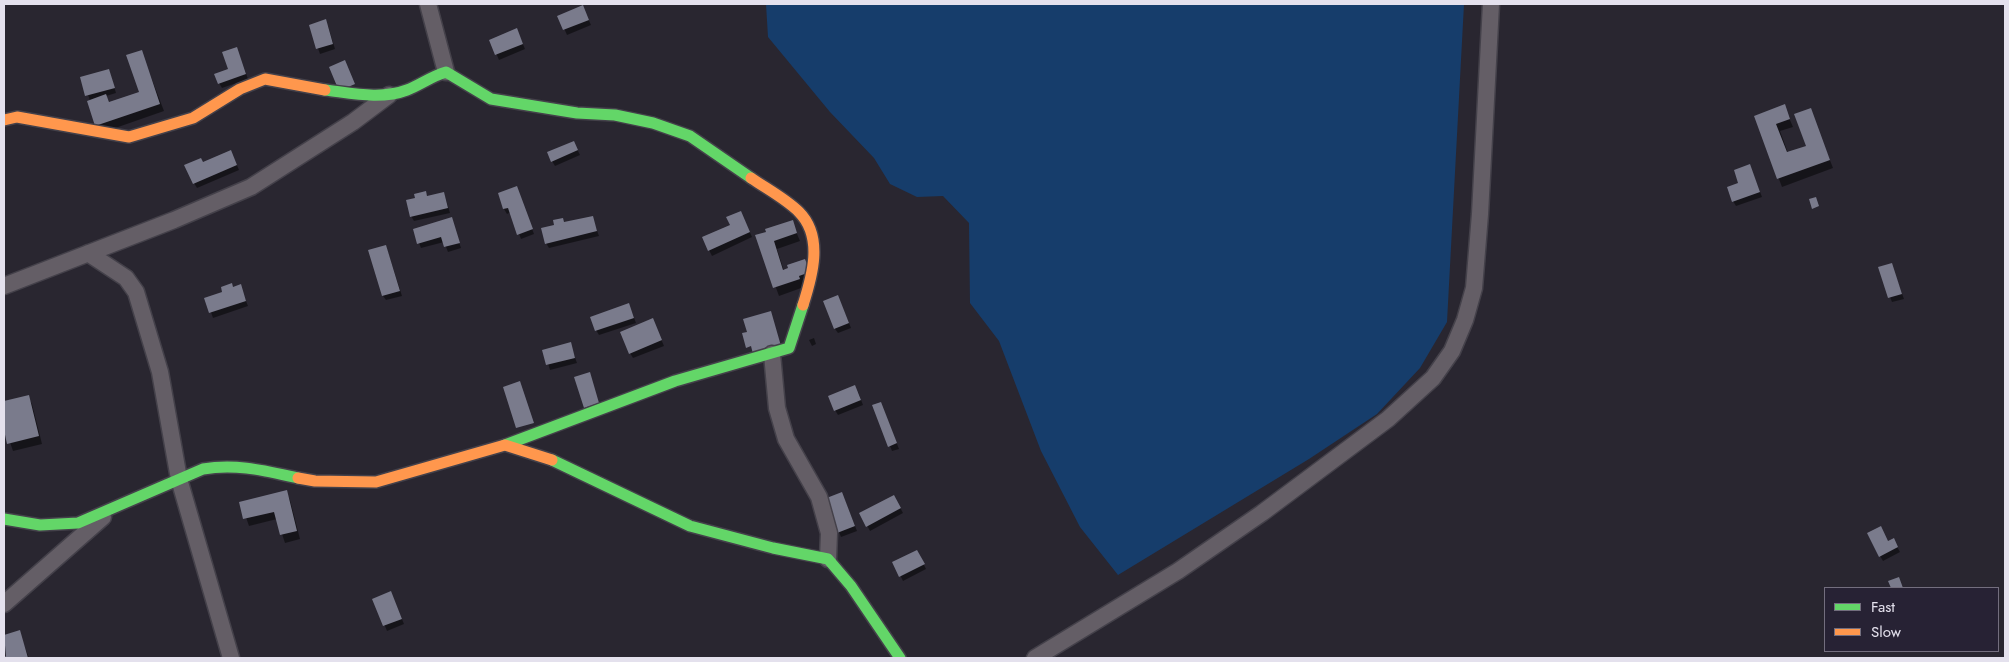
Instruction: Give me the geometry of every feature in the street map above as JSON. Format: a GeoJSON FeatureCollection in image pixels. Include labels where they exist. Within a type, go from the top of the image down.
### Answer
{"type":"FeatureCollection","features":[{"type":"Feature","properties":{"kind":"street"},"geometry":{"type":"LineString","coordinates":[[1035,658],[1170,576],[1262,513],[1388,419],[1433,378],[1452,352],[1465,320],[1474,288],[1480,214],[1491,4]]}},
{"type":"Feature","properties":{"kind":"street"},"geometry":{"type":"LineString","coordinates":[[4,518],[40,525],[78,522],[203,469],[240,466],[315,481],[376,482],[505,445],[675,381],[789,348],[814,275],[814,249],[809,226],[800,213],[743,171],[690,136],[653,123],[615,115],[576,113],[491,99],[446,72],[433,6]]}},
{"type":"Feature","properties":{"kind":"street"},"geometry":{"type":"LineString","coordinates":[[4,286],[251,187],[354,122],[389,96],[407,90],[430,77],[446,72]]}},
{"type":"Feature","properties":{"kind":"street"},"geometry":{"type":"LineString","coordinates":[[4,120],[17,117],[128,137],[193,118],[240,89],[265,79],[329,90],[389,96]]}},
{"type":"Feature","properties":{"kind":"street"},"geometry":{"type":"LineString","coordinates":[[88,253],[126,278],[136,292],[160,372],[179,478],[231,658]]}},
{"type":"Feature","properties":{"kind":"street"},"geometry":{"type":"LineString","coordinates":[[772,354],[777,408],[786,439],[819,497],[829,533],[828,559]]}},
{"type":"Feature","properties":{"kind":"street"},"geometry":{"type":"LineString","coordinates":[[505,445],[549,458],[690,526],[828,559],[852,586],[900,658]]}},
{"type":"Feature","properties":{"kind":"street"},"geometry":{"type":"LineString","coordinates":[[4,604],[114,507]]}},
{"type":"Feature","properties":{"kind":"water"},"geometry":{"type":"Polygon","coordinates":[[[766,4],[1464,4],[1447,322],[1420,368],[1377,414],[1309,459],[1118,575],[1080,527],[1041,451],[999,341],[970,303],[969,223],[943,196],[917,197],[890,184],[874,158],[830,112],[768,37],[766,4]]]}},
{"type":"Feature","properties":{"kind":"building"},"geometry":{"type":"Polygon","coordinates":[[[583,5],[589,20],[563,30],[557,16],[583,5]]]}},
{"type":"Feature","properties":{"kind":"building"},"geometry":{"type":"Polygon","coordinates":[[[326,19],[333,44],[316,49],[309,25],[326,19]]]}},
{"type":"Feature","properties":{"kind":"building"},"geometry":{"type":"Polygon","coordinates":[[[517,28],[523,44],[495,55],[489,40],[517,28]]]}},
{"type":"Feature","properties":{"kind":"building"},"geometry":{"type":"Polygon","coordinates":[[[237,47],[246,74],[218,84],[214,74],[228,69],[222,52],[237,47]]]}},
{"type":"Feature","properties":{"kind":"building"},"geometry":{"type":"Polygon","coordinates":[[[142,50],[160,104],[95,126],[87,101],[106,94],[109,102],[139,92],[126,55],[142,50]]]}},
{"type":"Feature","properties":{"kind":"building"},"geometry":{"type":"Polygon","coordinates":[[[345,60],[355,84],[339,91],[329,67],[345,60]]]}},
{"type":"Feature","properties":{"kind":"building"},"geometry":{"type":"Polygon","coordinates":[[[109,69],[115,88],[85,96],[80,77],[109,69]]]}},
{"type":"Feature","properties":{"kind":"building"},"geometry":{"type":"Polygon","coordinates":[[[1785,104],[1790,119],[1776,124],[1787,152],[1806,146],[1794,114],[1811,108],[1830,160],[1777,179],[1754,116],[1785,104]]]}},
{"type":"Feature","properties":{"kind":"building"},"geometry":{"type":"Polygon","coordinates":[[[574,141],[578,150],[551,162],[547,152],[574,141]]]}},
{"type":"Feature","properties":{"kind":"building"},"geometry":{"type":"Polygon","coordinates":[[[231,150],[237,165],[193,184],[184,165],[201,158],[203,162],[231,150]]]}},
{"type":"Feature","properties":{"kind":"building"},"geometry":{"type":"Polygon","coordinates":[[[1750,164],[1760,192],[1732,202],[1727,187],[1738,183],[1734,170],[1750,164]]]}},
{"type":"Feature","properties":{"kind":"building"},"geometry":{"type":"Polygon","coordinates":[[[517,186],[533,229],[517,235],[508,208],[503,209],[498,193],[517,186]]]}},
{"type":"Feature","properties":{"kind":"building"},"geometry":{"type":"Polygon","coordinates":[[[426,191],[427,196],[444,192],[448,208],[410,217],[406,200],[415,198],[414,194],[426,191]]]}},
{"type":"Feature","properties":{"kind":"building"},"geometry":{"type":"Polygon","coordinates":[[[1816,197],[1819,206],[1812,209],[1809,199],[1816,197]]]}},
{"type":"Feature","properties":{"kind":"building"},"geometry":{"type":"Polygon","coordinates":[[[741,211],[750,232],[708,251],[702,237],[730,225],[726,217],[741,211]]]}},
{"type":"Feature","properties":{"kind":"building"},"geometry":{"type":"Polygon","coordinates":[[[593,216],[597,231],[545,244],[541,228],[554,225],[553,220],[563,218],[564,222],[593,216]]]}},
{"type":"Feature","properties":{"kind":"building"},"geometry":{"type":"Polygon","coordinates":[[[452,217],[460,243],[444,247],[441,237],[417,244],[413,229],[452,217]]]}},
{"type":"Feature","properties":{"kind":"building"},"geometry":{"type":"Polygon","coordinates":[[[793,220],[797,233],[774,241],[783,270],[788,268],[787,265],[805,259],[810,272],[799,276],[800,279],[773,288],[755,235],[766,232],[765,229],[793,220]]]}},
{"type":"Feature","properties":{"kind":"building"},"geometry":{"type":"Polygon","coordinates":[[[386,245],[400,291],[382,296],[368,250],[386,245]]]}},
{"type":"Feature","properties":{"kind":"building"},"geometry":{"type":"Polygon","coordinates":[[[1892,263],[1902,294],[1888,298],[1878,267],[1892,263]]]}},
{"type":"Feature","properties":{"kind":"building"},"geometry":{"type":"Polygon","coordinates":[[[232,283],[233,287],[241,284],[246,301],[209,313],[204,298],[222,292],[221,287],[232,283]]]}},
{"type":"Feature","properties":{"kind":"building"},"geometry":{"type":"Polygon","coordinates":[[[838,295],[849,323],[834,329],[823,301],[838,295]]]}},
{"type":"Feature","properties":{"kind":"building"},"geometry":{"type":"Polygon","coordinates":[[[629,303],[634,318],[595,331],[590,317],[629,303]]]}},
{"type":"Feature","properties":{"kind":"building"},"geometry":{"type":"Polygon","coordinates":[[[771,311],[781,346],[753,354],[751,346],[746,348],[742,333],[747,332],[743,319],[771,311]]]}},
{"type":"Feature","properties":{"kind":"building"},"geometry":{"type":"Polygon","coordinates":[[[653,318],[662,340],[629,354],[620,332],[653,318]]]}},
{"type":"Feature","properties":{"kind":"building"},"geometry":{"type":"Polygon","coordinates":[[[571,342],[575,358],[546,365],[542,350],[571,342]]]}},
{"type":"Feature","properties":{"kind":"building"},"geometry":{"type":"Polygon","coordinates":[[[590,372],[599,403],[584,408],[574,377],[590,372]]]}},
{"type":"Feature","properties":{"kind":"building"},"geometry":{"type":"Polygon","coordinates":[[[520,381],[534,423],[516,428],[503,387],[520,381]]]}},
{"type":"Feature","properties":{"kind":"building"},"geometry":{"type":"Polygon","coordinates":[[[855,385],[861,400],[834,411],[828,396],[855,385]]]}},
{"type":"Feature","properties":{"kind":"building"},"geometry":{"type":"Polygon","coordinates":[[[29,395],[39,436],[7,444],[4,430],[4,401],[29,395]]]}},
{"type":"Feature","properties":{"kind":"building"},"geometry":{"type":"Polygon","coordinates":[[[881,402],[897,443],[888,447],[872,405],[881,402]]]}},
{"type":"Feature","properties":{"kind":"building"},"geometry":{"type":"Polygon","coordinates":[[[287,490],[297,531],[280,535],[274,512],[243,519],[239,502],[287,490]]]}},
{"type":"Feature","properties":{"kind":"building"},"geometry":{"type":"Polygon","coordinates":[[[842,492],[855,526],[837,533],[824,499],[842,492]]]}},
{"type":"Feature","properties":{"kind":"building"},"geometry":{"type":"Polygon","coordinates":[[[894,495],[901,508],[866,527],[859,513],[894,495]]]}},
{"type":"Feature","properties":{"kind":"building"},"geometry":{"type":"Polygon","coordinates":[[[1881,526],[1888,541],[1894,538],[1898,547],[1879,557],[1867,533],[1881,526]]]}},
{"type":"Feature","properties":{"kind":"building"},"geometry":{"type":"Polygon","coordinates":[[[917,550],[925,564],[899,577],[892,562],[917,550]]]}},
{"type":"Feature","properties":{"kind":"building"},"geometry":{"type":"Polygon","coordinates":[[[1899,577],[1903,587],[1891,587],[1888,581],[1899,577]]]}},
{"type":"Feature","properties":{"kind":"building"},"geometry":{"type":"Polygon","coordinates":[[[391,591],[402,619],[383,626],[372,599],[391,591]]]}},
{"type":"Feature","properties":{"kind":"building"},"geometry":{"type":"Polygon","coordinates":[[[20,630],[28,658],[4,658],[6,656],[4,635],[20,630]]]}},
{"type":"Feature","properties":{"kind":"traffic: fast"},"geometry":{"type":"LineString","coordinates":[[325,90],[366,95],[387,95],[407,90],[446,72],[491,99],[577,113],[615,115],[653,123],[690,136],[751,178]]}},
{"type":"Feature","properties":{"kind":"traffic: fast"},"geometry":{"type":"LineString","coordinates":[[505,445],[675,381],[789,348],[803,305]]}},
{"type":"Feature","properties":{"kind":"traffic: fast"},"geometry":{"type":"LineString","coordinates":[[552,460],[690,526],[773,548],[828,559],[851,586],[900,658]]}},
{"type":"Feature","properties":{"kind":"traffic: fast"},"geometry":{"type":"LineString","coordinates":[[4,519],[40,525],[78,523],[203,469],[215,467],[263,470],[298,478]]}},
{"type":"Feature","properties":{"kind":"traffic: slow"},"geometry":{"type":"LineString","coordinates":[[4,120],[17,117],[129,137],[193,118],[240,89],[265,79],[325,90]]}},
{"type":"Feature","properties":{"kind":"traffic: slow"},"geometry":{"type":"LineString","coordinates":[[751,178],[794,207],[807,222],[814,245],[814,257],[810,282],[803,305]]}},
{"type":"Feature","properties":{"kind":"traffic: slow"},"geometry":{"type":"LineString","coordinates":[[298,478],[315,481],[376,482],[505,445],[552,460]]}}]}
